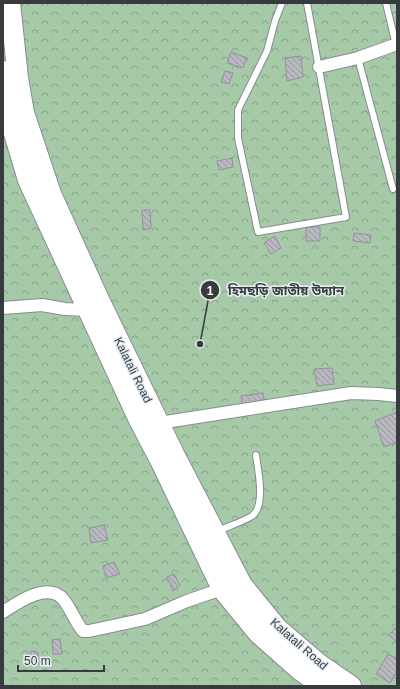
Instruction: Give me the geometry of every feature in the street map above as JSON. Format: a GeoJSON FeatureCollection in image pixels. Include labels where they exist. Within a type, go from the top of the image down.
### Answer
{"type":"FeatureCollection","features":[{"type":"Feature","properties":{"kind":"highway","name":"Kalatali Road"},"geometry":{"type":"LineString","coordinates":[[10,3],[18,78],[24,113],[51,194],[101,304],[159,424],[167,457],[222,589],[258,633],[301,671],[323,686]]}},
{"type":"Feature","properties":{"kind":"highway","name":"Kalatali Road"},"geometry":{"type":"LineString","coordinates":[[3,70],[8,113],[28,180],[138,418],[167,457],[214,533],[242,585],[277,628],[319,664],[351,686]]}},
{"type":"Feature","properties":{"kind":"street"},"geometry":{"type":"LineString","coordinates":[[319,67],[358,58],[397,44]]}},
{"type":"Feature","properties":{"kind":"street"},"geometry":{"type":"LineString","coordinates":[[3,308],[42,305],[65,309],[87,310]]}},
{"type":"Feature","properties":{"kind":"street"},"geometry":{"type":"LineString","coordinates":[[159,424],[351,394],[379,394],[397,396]]}},
{"type":"Feature","properties":{"kind":"street"},"geometry":{"type":"LineString","coordinates":[[3,612],[24,599],[39,594],[51,593],[61,596],[74,616],[78,626],[83,631],[89,631],[145,619],[187,601],[222,589]]}},
{"type":"Feature","properties":{"kind":"lane"},"geometry":{"type":"LineString","coordinates":[[282,3],[275,21],[267,51],[238,110],[238,138],[258,232],[346,217],[307,3]]}},
{"type":"Feature","properties":{"kind":"lane"},"geometry":{"type":"LineString","coordinates":[[386,3],[397,44]]}},
{"type":"Feature","properties":{"kind":"lane"},"geometry":{"type":"LineString","coordinates":[[358,58],[393,189]]}},
{"type":"Feature","properties":{"kind":"lane"},"geometry":{"type":"LineString","coordinates":[[214,533],[253,515],[258,505],[260,487],[256,456]]}},
{"type":"Feature","properties":{"kind":"green space"},"geometry":{"type":"Polygon","coordinates":[[[3,3],[397,3],[397,686],[3,686],[3,3]]]}},
{"type":"Feature","properties":{"kind":"building"},"geometry":{"type":"Polygon","coordinates":[[[231,52],[247,58],[243,68],[227,63],[231,52]]]}},
{"type":"Feature","properties":{"kind":"building"},"geometry":{"type":"Polygon","coordinates":[[[301,56],[303,77],[287,81],[285,58],[301,56]]]}},
{"type":"Feature","properties":{"kind":"building"},"geometry":{"type":"Polygon","coordinates":[[[225,71],[233,73],[229,84],[221,82],[225,71]]]}},
{"type":"Feature","properties":{"kind":"building"},"geometry":{"type":"Polygon","coordinates":[[[232,158],[233,167],[219,170],[217,161],[232,158]]]}},
{"type":"Feature","properties":{"kind":"building"},"geometry":{"type":"Polygon","coordinates":[[[142,210],[150,210],[151,228],[143,230],[142,210]]]}},
{"type":"Feature","properties":{"kind":"building"},"geometry":{"type":"Polygon","coordinates":[[[306,227],[320,227],[320,241],[306,241],[306,227]]]}},
{"type":"Feature","properties":{"kind":"building"},"geometry":{"type":"Polygon","coordinates":[[[354,233],[371,235],[370,243],[353,241],[354,233]]]}},
{"type":"Feature","properties":{"kind":"building"},"geometry":{"type":"Polygon","coordinates":[[[275,236],[281,248],[271,254],[264,243],[275,236]]]}},
{"type":"Feature","properties":{"kind":"building"},"geometry":{"type":"Polygon","coordinates":[[[332,368],[334,384],[317,386],[314,369],[332,368]]]}},
{"type":"Feature","properties":{"kind":"building"},"geometry":{"type":"Polygon","coordinates":[[[263,393],[264,401],[242,404],[241,396],[263,393]]]}},
{"type":"Feature","properties":{"kind":"building"},"geometry":{"type":"Polygon","coordinates":[[[397,412],[397,442],[384,447],[375,421],[397,412]]]}},
{"type":"Feature","properties":{"kind":"building"},"geometry":{"type":"Polygon","coordinates":[[[104,525],[108,540],[91,543],[89,528],[104,525]]]}},
{"type":"Feature","properties":{"kind":"building"},"geometry":{"type":"Polygon","coordinates":[[[114,562],[120,574],[106,578],[103,566],[114,562]]]}},
{"type":"Feature","properties":{"kind":"building"},"geometry":{"type":"Polygon","coordinates":[[[174,574],[180,585],[173,591],[167,577],[174,574]]]}},
{"type":"Feature","properties":{"kind":"building"},"geometry":{"type":"Polygon","coordinates":[[[397,626],[397,642],[389,635],[397,626]]]}},
{"type":"Feature","properties":{"kind":"building"},"geometry":{"type":"Polygon","coordinates":[[[60,639],[62,654],[53,654],[52,640],[60,639]]]}},
{"type":"Feature","properties":{"kind":"building"},"geometry":{"type":"Polygon","coordinates":[[[31,651],[38,652],[38,664],[27,661],[31,651]]]}},
{"type":"Feature","properties":{"kind":"building"},"geometry":{"type":"Polygon","coordinates":[[[388,654],[397,659],[397,671],[390,683],[376,674],[388,654]]]}},
{"type":"Feature","properties":{"kind":"place","name":"হিমছড়ি জাতীয় উদ্যান"},"geometry":{"type":"Point","coordinates":[200,344]}}]}
